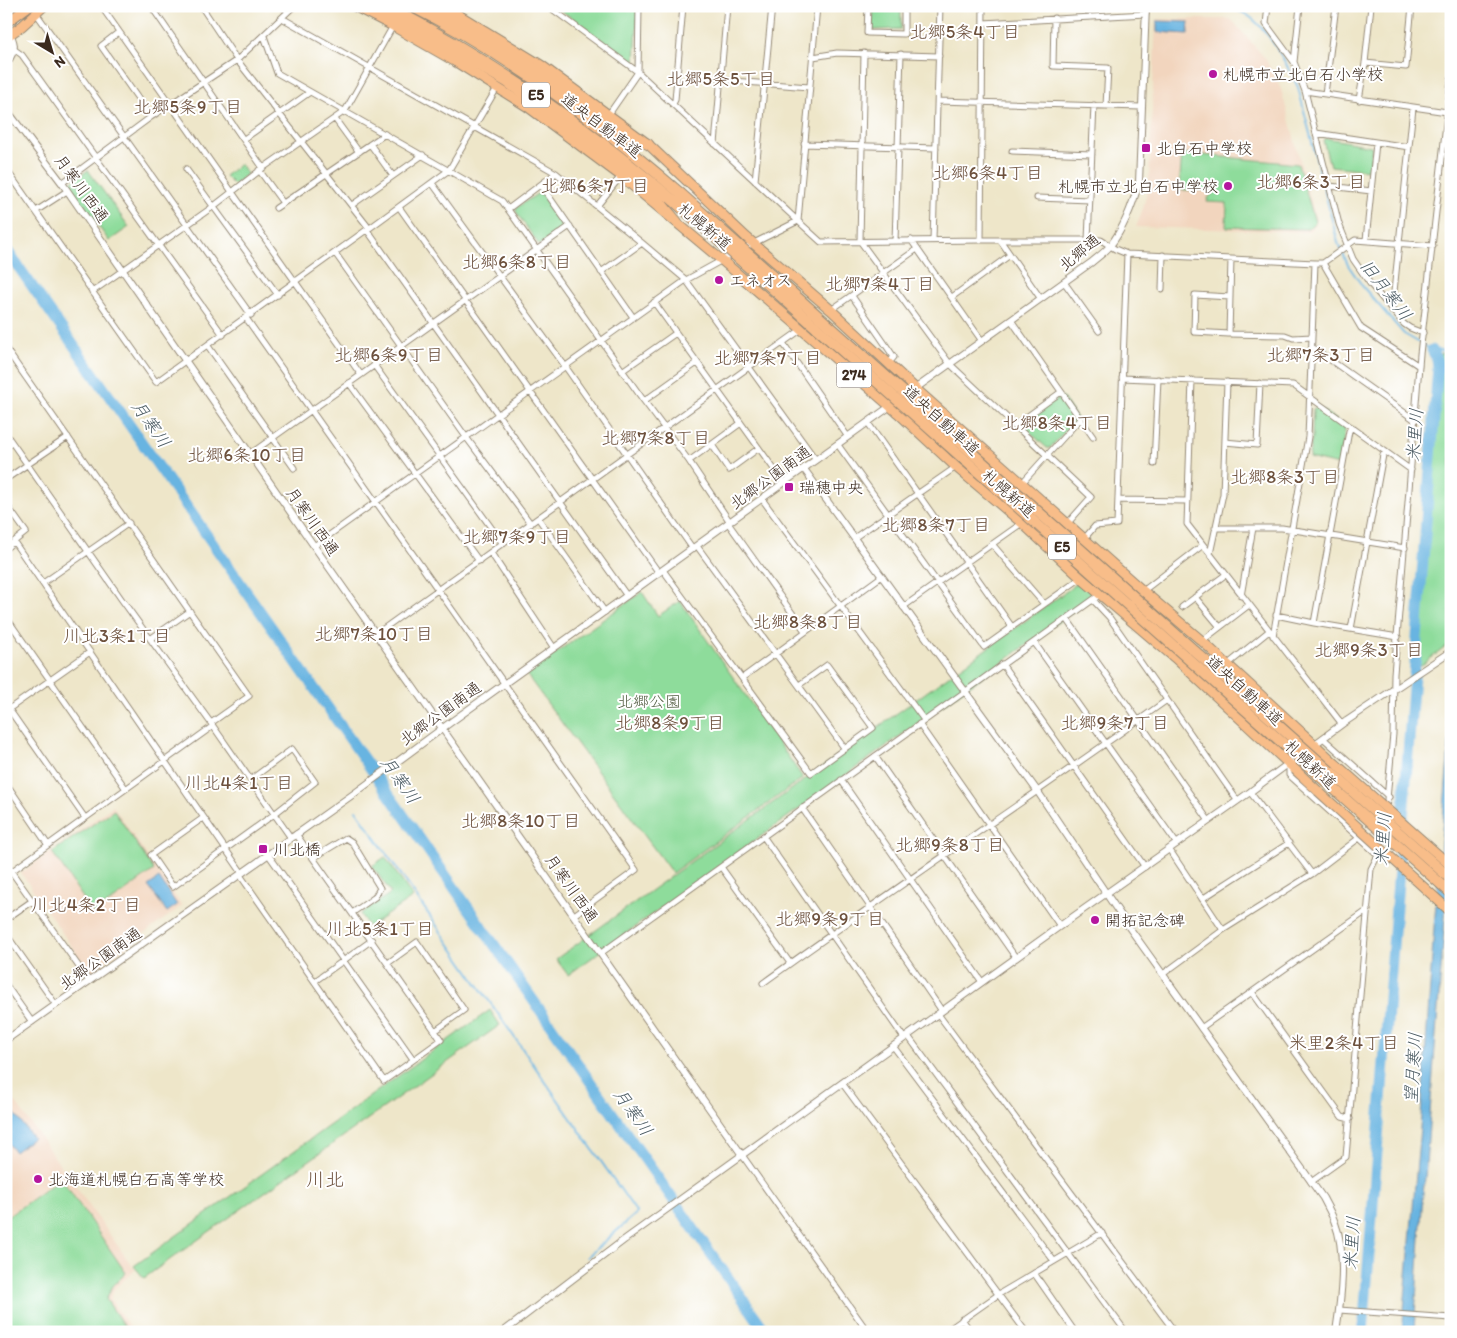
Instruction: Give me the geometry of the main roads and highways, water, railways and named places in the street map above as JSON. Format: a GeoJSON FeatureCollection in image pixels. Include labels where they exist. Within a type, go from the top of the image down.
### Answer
{"type":"FeatureCollection","features":[{"type":"Feature","properties":{"kind":"highway"},"geometry":{"type":"LineString","coordinates":[[367,6],[423,34],[507,82],[650,190],[677,222]]}},
{"type":"Feature","properties":{"kind":"highway","name":"道央自動車道"},"geometry":{"type":"LineString","coordinates":[[387,6],[442,35],[514,79],[635,168],[1451,893]]}},
{"type":"Feature","properties":{"kind":"highway","name":"道央自動車道"},"geometry":{"type":"LineString","coordinates":[[411,6],[522,72],[595,122],[643,160],[1451,878]]}},
{"type":"Feature","properties":{"kind":"highway"},"geometry":{"type":"LineString","coordinates":[[428,6],[534,68],[632,138],[648,144]]}},
{"type":"Feature","properties":{"kind":"main road"},"geometry":{"type":"LineString","coordinates":[[7,30],[29,6]]}},
{"type":"Feature","properties":{"kind":"main road"},"geometry":{"type":"LineString","coordinates":[[7,30],[36,13],[44,6]]}},
{"type":"Feature","properties":{"kind":"main road","name":"札幌新道"},"geometry":{"type":"LineString","coordinates":[[354,6],[456,62],[541,116],[621,176],[677,222],[890,406],[1081,578],[1175,658],[1451,912]]}},
{"type":"Feature","properties":{"kind":"main road","name":"札幌新道"},"geometry":{"type":"LineString","coordinates":[[444,6],[460,11],[541,64],[648,144],[754,244],[831,310],[888,364],[1451,866]]}},
{"type":"Feature","properties":{"kind":"water"},"geometry":{"type":"Polygon","coordinates":[[[1157,21],[1189,22],[1188,34],[1157,32],[1157,21]]]}},
{"type":"Feature","properties":{"kind":"water"},"geometry":{"type":"Polygon","coordinates":[[[1451,722],[1451,840],[1414,1330],[1413,1332],[1402,1332],[1421,1116],[1451,722]]]}},
{"type":"Feature","properties":{"kind":"water"},"geometry":{"type":"Polygon","coordinates":[[[159,878],[177,905],[167,912],[148,886],[159,878]]]}},
{"type":"Feature","properties":{"kind":"water"},"geometry":{"type":"Polygon","coordinates":[[[12,1110],[33,1138],[15,1152],[6,1141],[6,1114],[12,1110]]]}},
{"type":"Feature","properties":{"kind":"waterway","name":"旧月寒川"},"geometry":{"type":"LineString","coordinates":[[1228,6],[1246,14],[1262,28],[1276,47],[1298,87],[1338,243],[1348,265],[1363,287],[1404,334],[1432,350],[1451,351]]}},
{"type":"Feature","properties":{"kind":"waterway","name":"月寒川"},"geometry":{"type":"LineString","coordinates":[[6,249],[766,1332]]}},
{"type":"Feature","properties":{"kind":"waterway","name":"米里川"},"geometry":{"type":"LineString","coordinates":[[1363,1332],[1438,367],[1437,359],[1432,350]]}},
{"type":"Feature","properties":{"kind":"waterway"},"geometry":{"type":"LineString","coordinates":[[356,810],[637,1213],[587,1257]]}},
{"type":"Feature","properties":{"kind":"place","name":"札幌市立北白石小学校"},"geometry":{"type":"Point","coordinates":[1213,74]}},
{"type":"Feature","properties":{"kind":"place","name":"北白石中学校"},"geometry":{"type":"Point","coordinates":[1146,148]}},
{"type":"Feature","properties":{"kind":"place","name":"札幌市立北白石中学校"},"geometry":{"type":"Point","coordinates":[1228,186]}},
{"type":"Feature","properties":{"kind":"place","name":"エネオス"},"geometry":{"type":"Point","coordinates":[719,280]}},
{"type":"Feature","properties":{"kind":"place","name":"瑞穂中央"},"geometry":{"type":"Point","coordinates":[789,487]}},
{"type":"Feature","properties":{"kind":"place","name":"川北橋"},"geometry":{"type":"Point","coordinates":[263,849]}},
{"type":"Feature","properties":{"kind":"place","name":"開拓記念碑"},"geometry":{"type":"Point","coordinates":[1095,920]}},
{"type":"Feature","properties":{"kind":"place","name":"北海道札幌白石高等学校"},"geometry":{"type":"Point","coordinates":[38,1179]}},
{"type":"Feature","properties":{"kind":"district","name":"北郷5条4丁目"},"geometry":{"type":"Point","coordinates":[965,32]}},
{"type":"Feature","properties":{"kind":"district","name":"北郷5条5丁目"},"geometry":{"type":"Point","coordinates":[721,79]}},
{"type":"Feature","properties":{"kind":"district","name":"北郷5条9丁目"},"geometry":{"type":"Point","coordinates":[188,107]}},
{"type":"Feature","properties":{"kind":"district","name":"北郷6条4丁目"},"geometry":{"type":"Point","coordinates":[988,173]}},
{"type":"Feature","properties":{"kind":"district","name":"北郷6条3丁目"},"geometry":{"type":"Point","coordinates":[1311,182]}},
{"type":"Feature","properties":{"kind":"district","name":"北郷6条7丁目"},"geometry":{"type":"Point","coordinates":[595,186]}},
{"type":"Feature","properties":{"kind":"district","name":"北郷6条8丁目"},"geometry":{"type":"Point","coordinates":[517,262]}},
{"type":"Feature","properties":{"kind":"district","name":"北郷7条4丁目"},"geometry":{"type":"Point","coordinates":[880,284]}},
{"type":"Feature","properties":{"kind":"district","name":"北郷6条9丁目"},"geometry":{"type":"Point","coordinates":[389,355]}},
{"type":"Feature","properties":{"kind":"district","name":"北郷7条3丁目"},"geometry":{"type":"Point","coordinates":[1321,355]}},
{"type":"Feature","properties":{"kind":"district","name":"北郷7条7丁目"},"geometry":{"type":"Point","coordinates":[768,358]}},
{"type":"Feature","properties":{"kind":"district","name":"北郷8条4丁目"},"geometry":{"type":"Point","coordinates":[1057,423]}},
{"type":"Feature","properties":{"kind":"district","name":"北郷7条8丁目"},"geometry":{"type":"Point","coordinates":[656,438]}},
{"type":"Feature","properties":{"kind":"district","name":"北郷6条10丁目"},"geometry":{"type":"Point","coordinates":[247,455]}},
{"type":"Feature","properties":{"kind":"district","name":"北郷8条3丁目"},"geometry":{"type":"Point","coordinates":[1285,477]}},
{"type":"Feature","properties":{"kind":"district","name":"北郷8条7丁目"},"geometry":{"type":"Point","coordinates":[936,525]}},
{"type":"Feature","properties":{"kind":"district","name":"北郷7条9丁目"},"geometry":{"type":"Point","coordinates":[517,537]}},
{"type":"Feature","properties":{"kind":"district","name":"北郷8条8丁目"},"geometry":{"type":"Point","coordinates":[808,622]}},
{"type":"Feature","properties":{"kind":"district","name":"北郷7条10丁目"},"geometry":{"type":"Point","coordinates":[374,634]}},
{"type":"Feature","properties":{"kind":"district","name":"川北3条1丁目"},"geometry":{"type":"Point","coordinates":[117,636]}},
{"type":"Feature","properties":{"kind":"district","name":"北郷9条3丁目"},"geometry":{"type":"Point","coordinates":[1369,650]}},
{"type":"Feature","properties":{"kind":"district","name":"北郷8条9丁目"},"geometry":{"type":"Point","coordinates":[670,723]}},
{"type":"Feature","properties":{"kind":"district","name":"北郷9条7丁目"},"geometry":{"type":"Point","coordinates":[1115,723]}},
{"type":"Feature","properties":{"kind":"district","name":"川北4条1丁目"},"geometry":{"type":"Point","coordinates":[239,783]}},
{"type":"Feature","properties":{"kind":"district","name":"北郷8条10丁目"},"geometry":{"type":"Point","coordinates":[521,821]}},
{"type":"Feature","properties":{"kind":"district","name":"北郷9条8丁目"},"geometry":{"type":"Point","coordinates":[950,845]}},
{"type":"Feature","properties":{"kind":"district","name":"川北4条2丁目"},"geometry":{"type":"Point","coordinates":[86,905]}},
{"type":"Feature","properties":{"kind":"district","name":"北郷9条9丁目"},"geometry":{"type":"Point","coordinates":[830,919]}},
{"type":"Feature","properties":{"kind":"district","name":"川北5条1丁目"},"geometry":{"type":"Point","coordinates":[380,929]}},
{"type":"Feature","properties":{"kind":"district","name":"米里2条4丁目"},"geometry":{"type":"Point","coordinates":[1344,1043]}},
{"type":"Feature","properties":{"kind":"district","name":"川北"},"geometry":{"type":"Point","coordinates":[325,1179]}},
{"type":"Feature","properties":{"kind":"park label","name":"北郷公園"},"geometry":{"type":"Point","coordinates":[649,701]}},
{"type":"Feature","properties":{"kind":"water label","name":"望月寒川"},"geometry":{"type":"Point","coordinates":[1413,1068]}}]}
